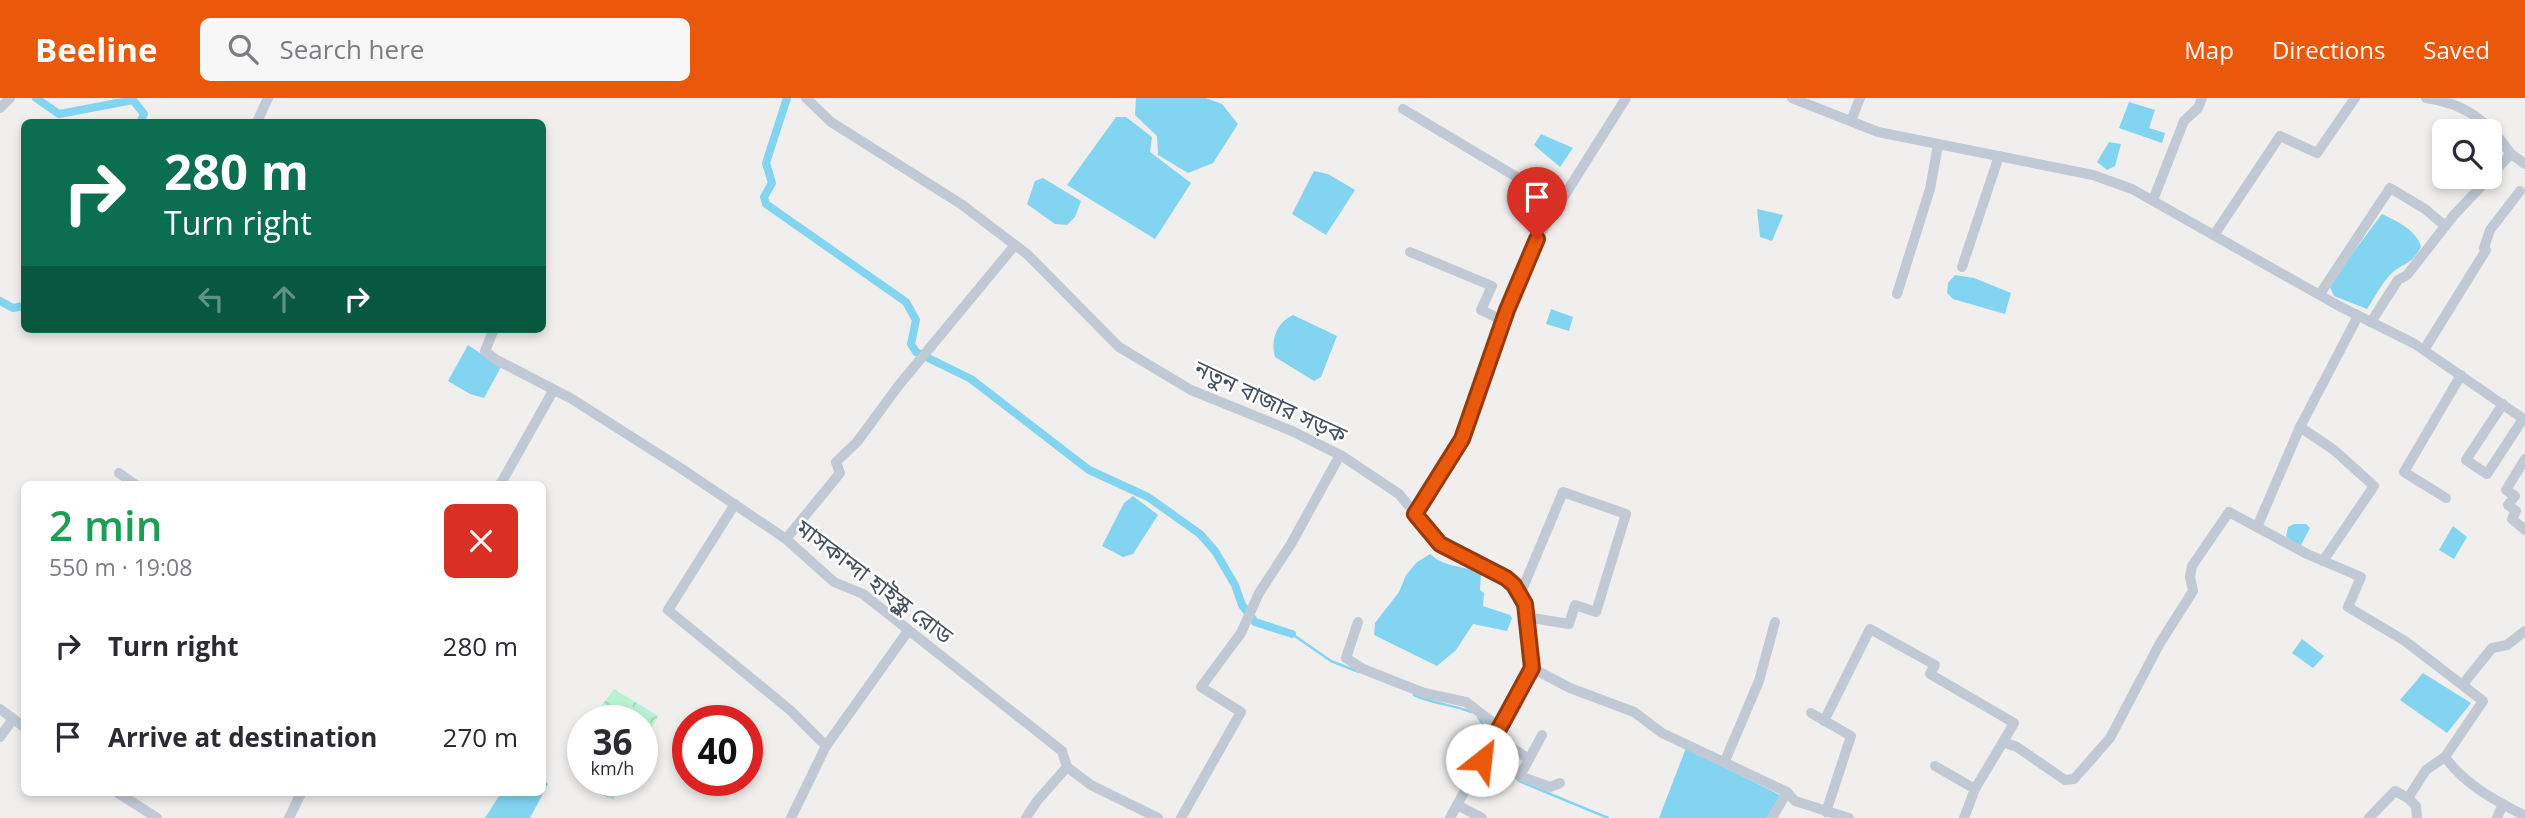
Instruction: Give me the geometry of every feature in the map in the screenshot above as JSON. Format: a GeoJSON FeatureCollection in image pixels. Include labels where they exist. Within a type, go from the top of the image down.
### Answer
{"type":"FeatureCollection","features":[{"type":"Feature","properties":{"kind":"street"},"geometry":{"type":"LineString","coordinates":[[0,108],[10,98]]}},
{"type":"Feature","properties":{"kind":"street"},"geometry":{"type":"LineString","coordinates":[[258,119],[268,98]]}},
{"type":"Feature","properties":{"kind":"street","name":"নতুন বাজার সড়ক"},"geometry":{"type":"LineString","coordinates":[[806,98],[831,122],[961,204],[1015,245],[1119,347],[1191,390],[1293,431],[1340,455],[1399,494],[1440,544],[1506,578],[1514,585],[1518,597],[1525,604],[1532,668]]}},
{"type":"Feature","properties":{"kind":"street"},"geometry":{"type":"LineString","coordinates":[[1415,514],[1462,439],[1504,321],[1537,239],[1626,98]]}},
{"type":"Feature","properties":{"kind":"street"},"geometry":{"type":"LineString","coordinates":[[1792,98],[1878,132],[2093,175],[2153,200],[2358,316],[2424,350],[2461,375],[2503,404],[2524,419],[2487,474],[2466,460],[2503,404]]}},
{"type":"Feature","properties":{"kind":"street"},"geometry":{"type":"LineString","coordinates":[[1851,121],[1860,98]]}},
{"type":"Feature","properties":{"kind":"street"},"geometry":{"type":"LineString","coordinates":[[2153,200],[2184,121],[2198,108],[2202,98]]}},
{"type":"Feature","properties":{"kind":"street"},"geometry":{"type":"LineString","coordinates":[[2214,235],[2280,136],[2317,153],[2355,98]]}},
{"type":"Feature","properties":{"kind":"street"},"geometry":{"type":"LineString","coordinates":[[2426,98],[2459,104],[2499,137],[2511,155],[2525,164]]}},
{"type":"Feature","properties":{"kind":"street"},"geometry":{"type":"LineString","coordinates":[[1403,109],[1560,203]]}},
{"type":"Feature","properties":{"kind":"street"},"geometry":{"type":"LineString","coordinates":[[1897,294],[1930,189],[1938,145]]}},
{"type":"Feature","properties":{"kind":"street"},"geometry":{"type":"LineString","coordinates":[[2502,164],[2511,155]]}},
{"type":"Feature","properties":{"kind":"street"},"geometry":{"type":"LineString","coordinates":[[1962,267],[1999,156]]}},
{"type":"Feature","properties":{"kind":"street"},"geometry":{"type":"LineString","coordinates":[[2320,294],[2390,188],[2425,209],[2445,226]]}},
{"type":"Feature","properties":{"kind":"street"},"geometry":{"type":"LineString","coordinates":[[2371,322],[2398,280],[2407,275],[2478,189]]}},
{"type":"Feature","properties":{"kind":"street"},"geometry":{"type":"LineString","coordinates":[[2424,350],[2486,250],[2484,248],[2490,230],[2520,191]]}},
{"type":"Feature","properties":{"kind":"street"},"geometry":{"type":"LineString","coordinates":[[786,540],[840,473],[836,461],[857,442],[899,385],[1015,245]]}},
{"type":"Feature","properties":{"kind":"street"},"geometry":{"type":"LineString","coordinates":[[1410,252],[1492,286],[1481,310],[1504,321]]}},
{"type":"Feature","properties":{"kind":"street"},"geometry":{"type":"LineString","coordinates":[[2257,527],[2300,427],[2358,316]]}},
{"type":"Feature","properties":{"kind":"street","name":"মাসকান্দা হাইস্কুল রোড"},"geometry":{"type":"LineString","coordinates":[[492,333],[485,351],[553,391],[572,399],[735,504],[786,540],[834,582],[863,594],[1062,751],[1067,767],[1091,785],[1158,818]]}},
{"type":"Feature","properties":{"kind":"street"},"geometry":{"type":"LineString","coordinates":[[2446,498],[2404,472],[2461,375]]}},
{"type":"Feature","properties":{"kind":"street"},"geometry":{"type":"LineString","coordinates":[[502,481],[553,391]]}},
{"type":"Feature","properties":{"kind":"street"},"geometry":{"type":"LineString","coordinates":[[2300,427],[2334,450],[2374,486],[2323,561]]}},
{"type":"Feature","properties":{"kind":"street"},"geometry":{"type":"LineString","coordinates":[[1181,818],[1241,712],[1201,687],[1241,633],[1259,593],[1291,544],[1340,455]]}},
{"type":"Feature","properties":{"kind":"street"},"geometry":{"type":"LineString","coordinates":[[2525,459],[2506,490],[2515,496],[2508,505],[2516,511],[2512,519],[2525,530]]}},
{"type":"Feature","properties":{"kind":"street"},"geometry":{"type":"LineString","coordinates":[[119,472],[131,481]]}},
{"type":"Feature","properties":{"kind":"street"},"geometry":{"type":"LineString","coordinates":[[1518,597],[1563,492],[1626,514],[1596,612],[1575,605],[1569,624],[1526,617]]}},
{"type":"Feature","properties":{"kind":"street"},"geometry":{"type":"LineString","coordinates":[[735,504],[668,610],[790,710],[826,746]]}},
{"type":"Feature","properties":{"kind":"street"},"geometry":{"type":"LineString","coordinates":[[2003,742],[2017,747],[2064,780],[2074,779],[2110,737],[2160,643],[2193,591],[2190,578],[2192,566],[2226,513],[2361,577],[2348,607],[2405,641],[2483,701],[2445,757],[2426,770],[2408,798]]}},
{"type":"Feature","properties":{"kind":"street"},"geometry":{"type":"LineString","coordinates":[[1358,622],[1346,658],[1363,670],[1424,693],[1466,702],[1529,759]]}},
{"type":"Feature","properties":{"kind":"street"},"geometry":{"type":"LineString","coordinates":[[1724,763],[1759,681],[1774,622]]}},
{"type":"Feature","properties":{"kind":"street"},"geometry":{"type":"LineString","coordinates":[[1824,721],[1870,629],[1934,665],[1930,674],[2014,723],[1975,789],[1964,818]]}},
{"type":"Feature","properties":{"kind":"street"},"geometry":{"type":"LineString","coordinates":[[791,818],[826,746],[908,631]]}},
{"type":"Feature","properties":{"kind":"street"},"geometry":{"type":"LineString","coordinates":[[2463,684],[2492,648],[2507,645],[2525,631]]}},
{"type":"Feature","properties":{"kind":"street"},"geometry":{"type":"LineString","coordinates":[[1450,818],[1532,668],[1570,688],[1634,712],[1662,733],[1787,792],[1796,801],[1823,813],[1849,818]]}},
{"type":"Feature","properties":{"kind":"street"},"geometry":{"type":"LineString","coordinates":[[0,709],[21,725]]}},
{"type":"Feature","properties":{"kind":"street"},"geometry":{"type":"LineString","coordinates":[[1811,713],[1851,736],[1823,813]]}},
{"type":"Feature","properties":{"kind":"street"},"geometry":{"type":"LineString","coordinates":[[0,737],[13,719]]}},
{"type":"Feature","properties":{"kind":"street"},"geometry":{"type":"LineString","coordinates":[[1542,735],[1520,776],[1550,787],[1560,783]]}},
{"type":"Feature","properties":{"kind":"street"},"geometry":{"type":"LineString","coordinates":[[2445,757],[2455,771],[2525,816]]}},
{"type":"Feature","properties":{"kind":"street"},"geometry":{"type":"LineString","coordinates":[[1935,766],[1975,789]]}},
{"type":"Feature","properties":{"kind":"street"},"geometry":{"type":"LineString","coordinates":[[1026,818],[1067,767]]}},
{"type":"Feature","properties":{"kind":"street"},"geometry":{"type":"LineString","coordinates":[[2369,818],[2395,791],[2416,806],[2417,818]]}},
{"type":"Feature","properties":{"kind":"street"},"geometry":{"type":"LineString","coordinates":[[1772,818],[1787,792]]}},
{"type":"Feature","properties":{"kind":"street"},"geometry":{"type":"LineString","coordinates":[[123,796],[157,818]]}},
{"type":"Feature","properties":{"kind":"street"},"geometry":{"type":"LineString","coordinates":[[289,818],[300,796]]}},
{"type":"Feature","properties":{"kind":"street"},"geometry":{"type":"LineString","coordinates":[[2497,818],[2503,804]]}},
{"type":"Feature","properties":{"kind":"street"},"geometry":{"type":"LineString","coordinates":[[1457,806],[1482,818]]}},
{"type":"Feature","properties":{"kind":"green space"},"geometry":{"type":"Polygon","coordinates":[[[614,689],[640,705],[602,705],[614,689]]]}},
{"type":"Feature","properties":{"kind":"water"},"geometry":{"type":"Polygon","coordinates":[[[1136,98],[1206,98],[1222,104],[1238,124],[1213,163],[1188,173],[1158,155],[1157,136],[1135,115],[1136,98]]]}},
{"type":"Feature","properties":{"kind":"water"},"geometry":{"type":"Polygon","coordinates":[[[2129,102],[2155,110],[2149,128],[2165,133],[2162,143],[2119,128],[2129,102]]]}},
{"type":"Feature","properties":{"kind":"water"},"geometry":{"type":"Polygon","coordinates":[[[1116,117],[1126,117],[1152,137],[1150,152],[1191,183],[1155,239],[1067,185],[1116,117]]]}},
{"type":"Feature","properties":{"kind":"water"},"geometry":{"type":"Polygon","coordinates":[[[1541,134],[1573,148],[1560,167],[1534,145],[1541,134]]]}},
{"type":"Feature","properties":{"kind":"water"},"geometry":{"type":"Polygon","coordinates":[[[2109,142],[2121,144],[2115,166],[2107,170],[2097,162],[2109,142]]]}},
{"type":"Feature","properties":{"kind":"water"},"geometry":{"type":"Polygon","coordinates":[[[1314,171],[1328,174],[1355,190],[1326,235],[1292,214],[1314,171]]]}},
{"type":"Feature","properties":{"kind":"water"},"geometry":{"type":"Polygon","coordinates":[[[1043,178],[1081,201],[1075,217],[1067,225],[1055,224],[1027,204],[1035,181],[1043,178]]]}},
{"type":"Feature","properties":{"kind":"water"},"geometry":{"type":"Polygon","coordinates":[[[1757,209],[1783,215],[1772,241],[1760,237],[1757,209]]]}},
{"type":"Feature","properties":{"kind":"water"},"geometry":{"type":"Polygon","coordinates":[[[2382,214],[2411,231],[2421,247],[2411,260],[2389,276],[2367,309],[2334,296],[2329,285],[2382,214]]]}},
{"type":"Feature","properties":{"kind":"water"},"geometry":{"type":"Polygon","coordinates":[[[1955,275],[1974,278],[2011,293],[2005,314],[1953,299],[1947,293],[1948,283],[1955,275]]]}},
{"type":"Feature","properties":{"kind":"water"},"geometry":{"type":"Polygon","coordinates":[[[1551,309],[1573,317],[1569,331],[1546,324],[1551,309]]]}},
{"type":"Feature","properties":{"kind":"water"},"geometry":{"type":"Polygon","coordinates":[[[1293,315],[1337,336],[1321,377],[1314,381],[1275,357],[1273,344],[1276,332],[1287,318],[1293,315]]]}},
{"type":"Feature","properties":{"kind":"water"},"geometry":{"type":"Polygon","coordinates":[[[468,345],[501,367],[484,398],[470,394],[448,381],[468,345]]]}},
{"type":"Feature","properties":{"kind":"water"},"geometry":{"type":"Polygon","coordinates":[[[1133,496],[1158,515],[1133,554],[1123,557],[1102,546],[1124,503],[1133,496]]]}},
{"type":"Feature","properties":{"kind":"water"},"geometry":{"type":"Polygon","coordinates":[[[2306,524],[2310,528],[2301,545],[2296,545],[2286,536],[2288,527],[2306,524]]]}},
{"type":"Feature","properties":{"kind":"water"},"geometry":{"type":"Polygon","coordinates":[[[2453,526],[2467,537],[2454,559],[2439,550],[2453,526]]]}},
{"type":"Feature","properties":{"kind":"water"},"geometry":{"type":"Polygon","coordinates":[[[1430,554],[1442,562],[1481,574],[1483,606],[1512,618],[1507,631],[1473,624],[1456,650],[1437,666],[1374,635],[1375,623],[1399,592],[1406,575],[1417,562],[1430,554]]]}},
{"type":"Feature","properties":{"kind":"water"},"geometry":{"type":"Polygon","coordinates":[[[2302,639],[2324,656],[2313,668],[2292,653],[2302,639]]]}},
{"type":"Feature","properties":{"kind":"water"},"geometry":{"type":"Polygon","coordinates":[[[2423,673],[2471,703],[2447,733],[2400,700],[2423,673]]]}},
{"type":"Feature","properties":{"kind":"water"},"geometry":{"type":"Polygon","coordinates":[[[1686,748],[1780,795],[1767,818],[1659,818],[1686,748]]]}},
{"type":"Feature","properties":{"kind":"water"},"geometry":{"type":"Polygon","coordinates":[[[499,796],[542,796],[530,818],[485,818],[499,796]]]}},
{"type":"Feature","properties":{"kind":"waterway"},"geometry":{"type":"LineString","coordinates":[[36,98],[59,114],[133,100],[144,114],[142,119]]}},
{"type":"Feature","properties":{"kind":"waterway"},"geometry":{"type":"LineString","coordinates":[[787,98],[766,163],[772,183],[764,197],[766,204],[906,302],[916,320],[911,344],[916,352],[971,379],[1089,470],[1148,497],[1200,534],[1215,551],[1235,585],[1242,605],[1255,622],[1292,634]]}},
{"type":"Feature","properties":{"kind":"waterway"},"geometry":{"type":"LineString","coordinates":[[0,301],[13,308],[21,307]]}},
{"type":"Feature","properties":{"kind":"waterway"},"geometry":{"type":"LineString","coordinates":[[1292,634],[1331,661],[1359,672]]}},
{"type":"Feature","properties":{"kind":"waterway"},"geometry":{"type":"LineString","coordinates":[[1414,695],[1471,712]]}},
{"type":"Feature","properties":{"kind":"waterway"},"geometry":{"type":"LineString","coordinates":[[1478,717],[1483,724],[1483,744]]}},
{"type":"Feature","properties":{"kind":"waterway"},"geometry":{"type":"LineString","coordinates":[[1492,750],[1519,781],[1608,818]]}},
{"type":"Feature","properties":{"kind":"route"},"geometry":{"type":"LineString","coordinates":[[1482,760],[1532,668],[1525,604],[1518,597],[1514,585],[1506,578],[1440,544],[1415,514],[1462,439],[1507,310],[1537,239]]}}]}
